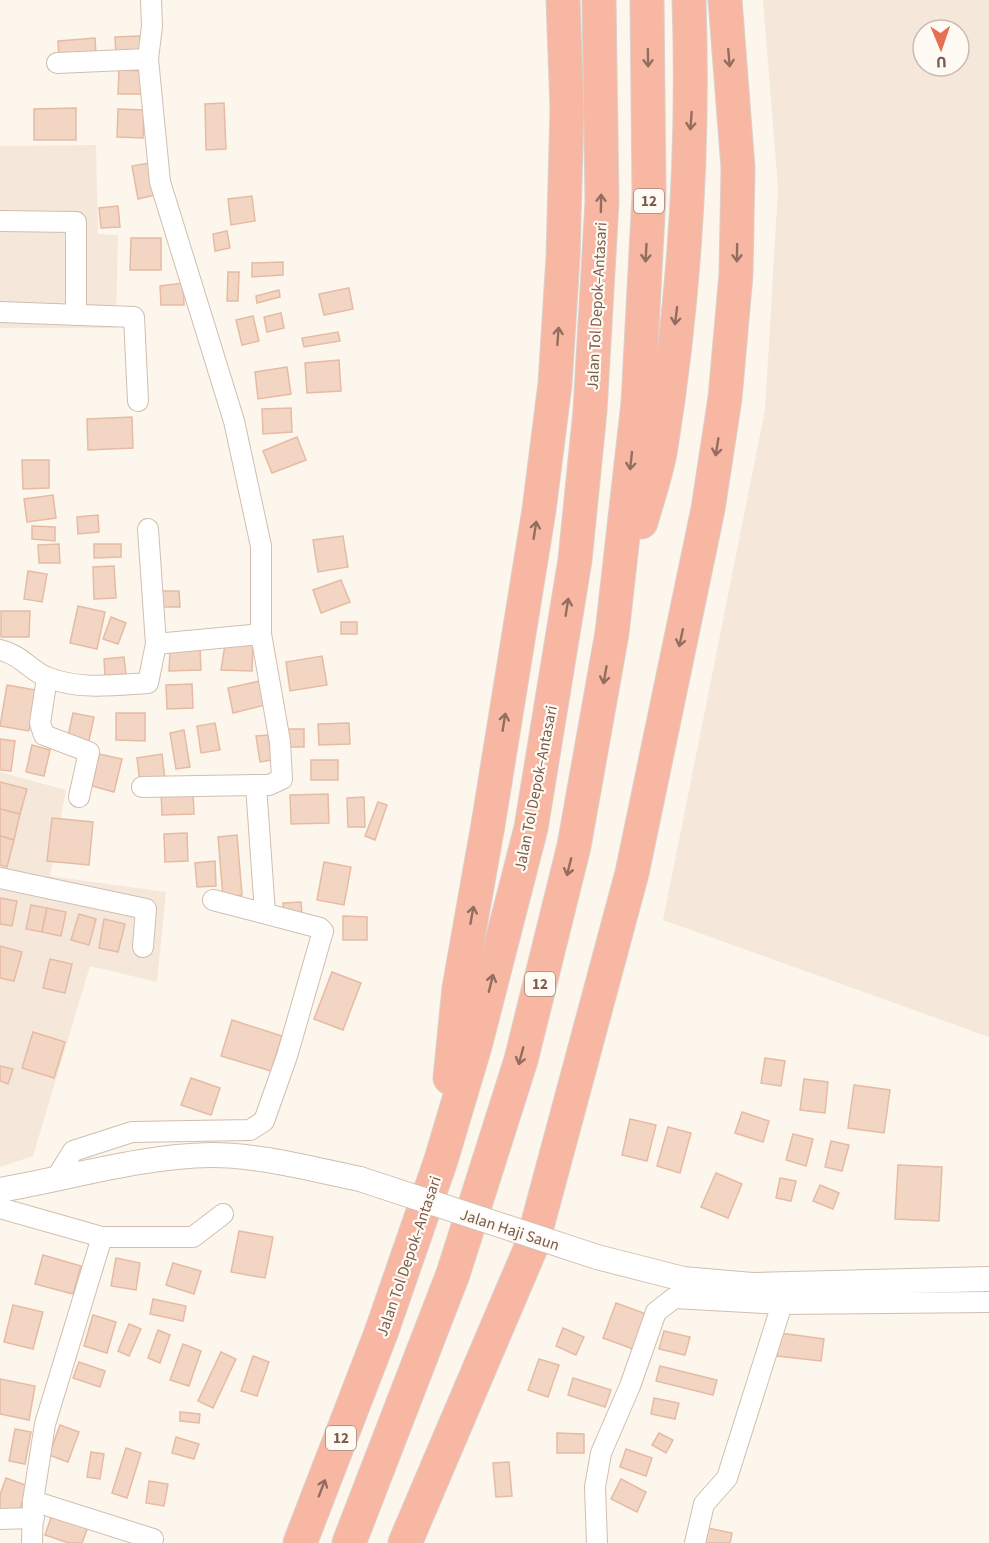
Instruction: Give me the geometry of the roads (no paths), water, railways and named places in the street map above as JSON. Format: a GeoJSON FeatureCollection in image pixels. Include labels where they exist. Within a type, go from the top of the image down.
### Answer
{"type":"FeatureCollection","features":[{"type":"Feature","properties":{"kind":"highway"},"geometry":{"type":"LineString","coordinates":[[441,1160],[459,988],[489,825],[537,522],[555,384],[564,257],[567,131],[563,0]]}},
{"type":"Feature","properties":{"kind":"highway","name":"Jalan Tol Depok–Antasari"},"geometry":{"type":"LineString","coordinates":[[300,1543],[381,1333],[441,1160],[475,1046],[531,828],[575,560],[590,411],[602,202],[599,0]]}},
{"type":"Feature","properties":{"kind":"highway","name":"12"},"geometry":{"type":"LineString","coordinates":[[349,1543],[453,1274],[520,1060],[574,846],[612,633],[638,403],[649,206],[647,0]]}},
{"type":"Feature","properties":{"kind":"highway"},"geometry":{"type":"LineString","coordinates":[[612,633],[660,448],[680,282],[692,99],[689,0]]}},
{"type":"Feature","properties":{"kind":"highway"},"geometry":{"type":"LineString","coordinates":[[405,1543],[532,1245],[632,873],[701,543],[725,398],[736,274],[738,168],[724,0]]}},
{"type":"Feature","properties":{"kind":"street"},"geometry":{"type":"LineString","coordinates":[[142,787],[268,785],[282,779],[280,742],[261,634],[261,546],[234,420],[160,182],[148,59],[152,26],[151,0]]}},
{"type":"Feature","properties":{"kind":"street"},"geometry":{"type":"LineString","coordinates":[[57,63],[148,59]]}},
{"type":"Feature","properties":{"kind":"street"},"geometry":{"type":"LineString","coordinates":[[0,221],[76,222],[78,226],[76,315]]}},
{"type":"Feature","properties":{"kind":"street"},"geometry":{"type":"LineString","coordinates":[[0,312],[134,317],[138,401]]}},
{"type":"Feature","properties":{"kind":"street"},"geometry":{"type":"LineString","coordinates":[[0,650],[15,653],[47,678],[87,687],[148,682],[156,644],[148,529]]}},
{"type":"Feature","properties":{"kind":"street"},"geometry":{"type":"LineString","coordinates":[[156,644],[261,634]]}},
{"type":"Feature","properties":{"kind":"street"},"geometry":{"type":"LineString","coordinates":[[47,678],[40,723],[44,735],[89,752],[79,797]]}},
{"type":"Feature","properties":{"kind":"street"},"geometry":{"type":"LineString","coordinates":[[256,785],[265,913]]}},
{"type":"Feature","properties":{"kind":"street"},"geometry":{"type":"LineString","coordinates":[[0,878],[146,909],[143,947]]}},
{"type":"Feature","properties":{"kind":"street"},"geometry":{"type":"LineString","coordinates":[[55,1180],[73,1151],[132,1132],[249,1130],[264,1121],[287,1056],[323,931],[320,927],[213,900]]}},
{"type":"Feature","properties":{"kind":"street","name":"Jalan Haji Saun"},"geometry":{"type":"LineString","coordinates":[[0,1190],[136,1163],[211,1155],[278,1161],[360,1179],[597,1257],[683,1279],[752,1285],[989,1279]]}},
{"type":"Feature","properties":{"kind":"street"},"geometry":{"type":"LineString","coordinates":[[0,1208],[102,1237],[193,1237],[223,1214]]}},
{"type":"Feature","properties":{"kind":"street"},"geometry":{"type":"LineString","coordinates":[[32,1543],[45,1424],[102,1237]]}},
{"type":"Feature","properties":{"kind":"street"},"geometry":{"type":"LineString","coordinates":[[597,1543],[595,1487],[598,1462],[630,1386],[656,1312],[674,1298],[782,1304],[989,1302]]}},
{"type":"Feature","properties":{"kind":"street"},"geometry":{"type":"LineString","coordinates":[[695,1543],[704,1504],[727,1478],[782,1304]]}},
{"type":"Feature","properties":{"kind":"street"},"geometry":{"type":"LineString","coordinates":[[0,1519],[34,1509],[153,1539]]}}]}
